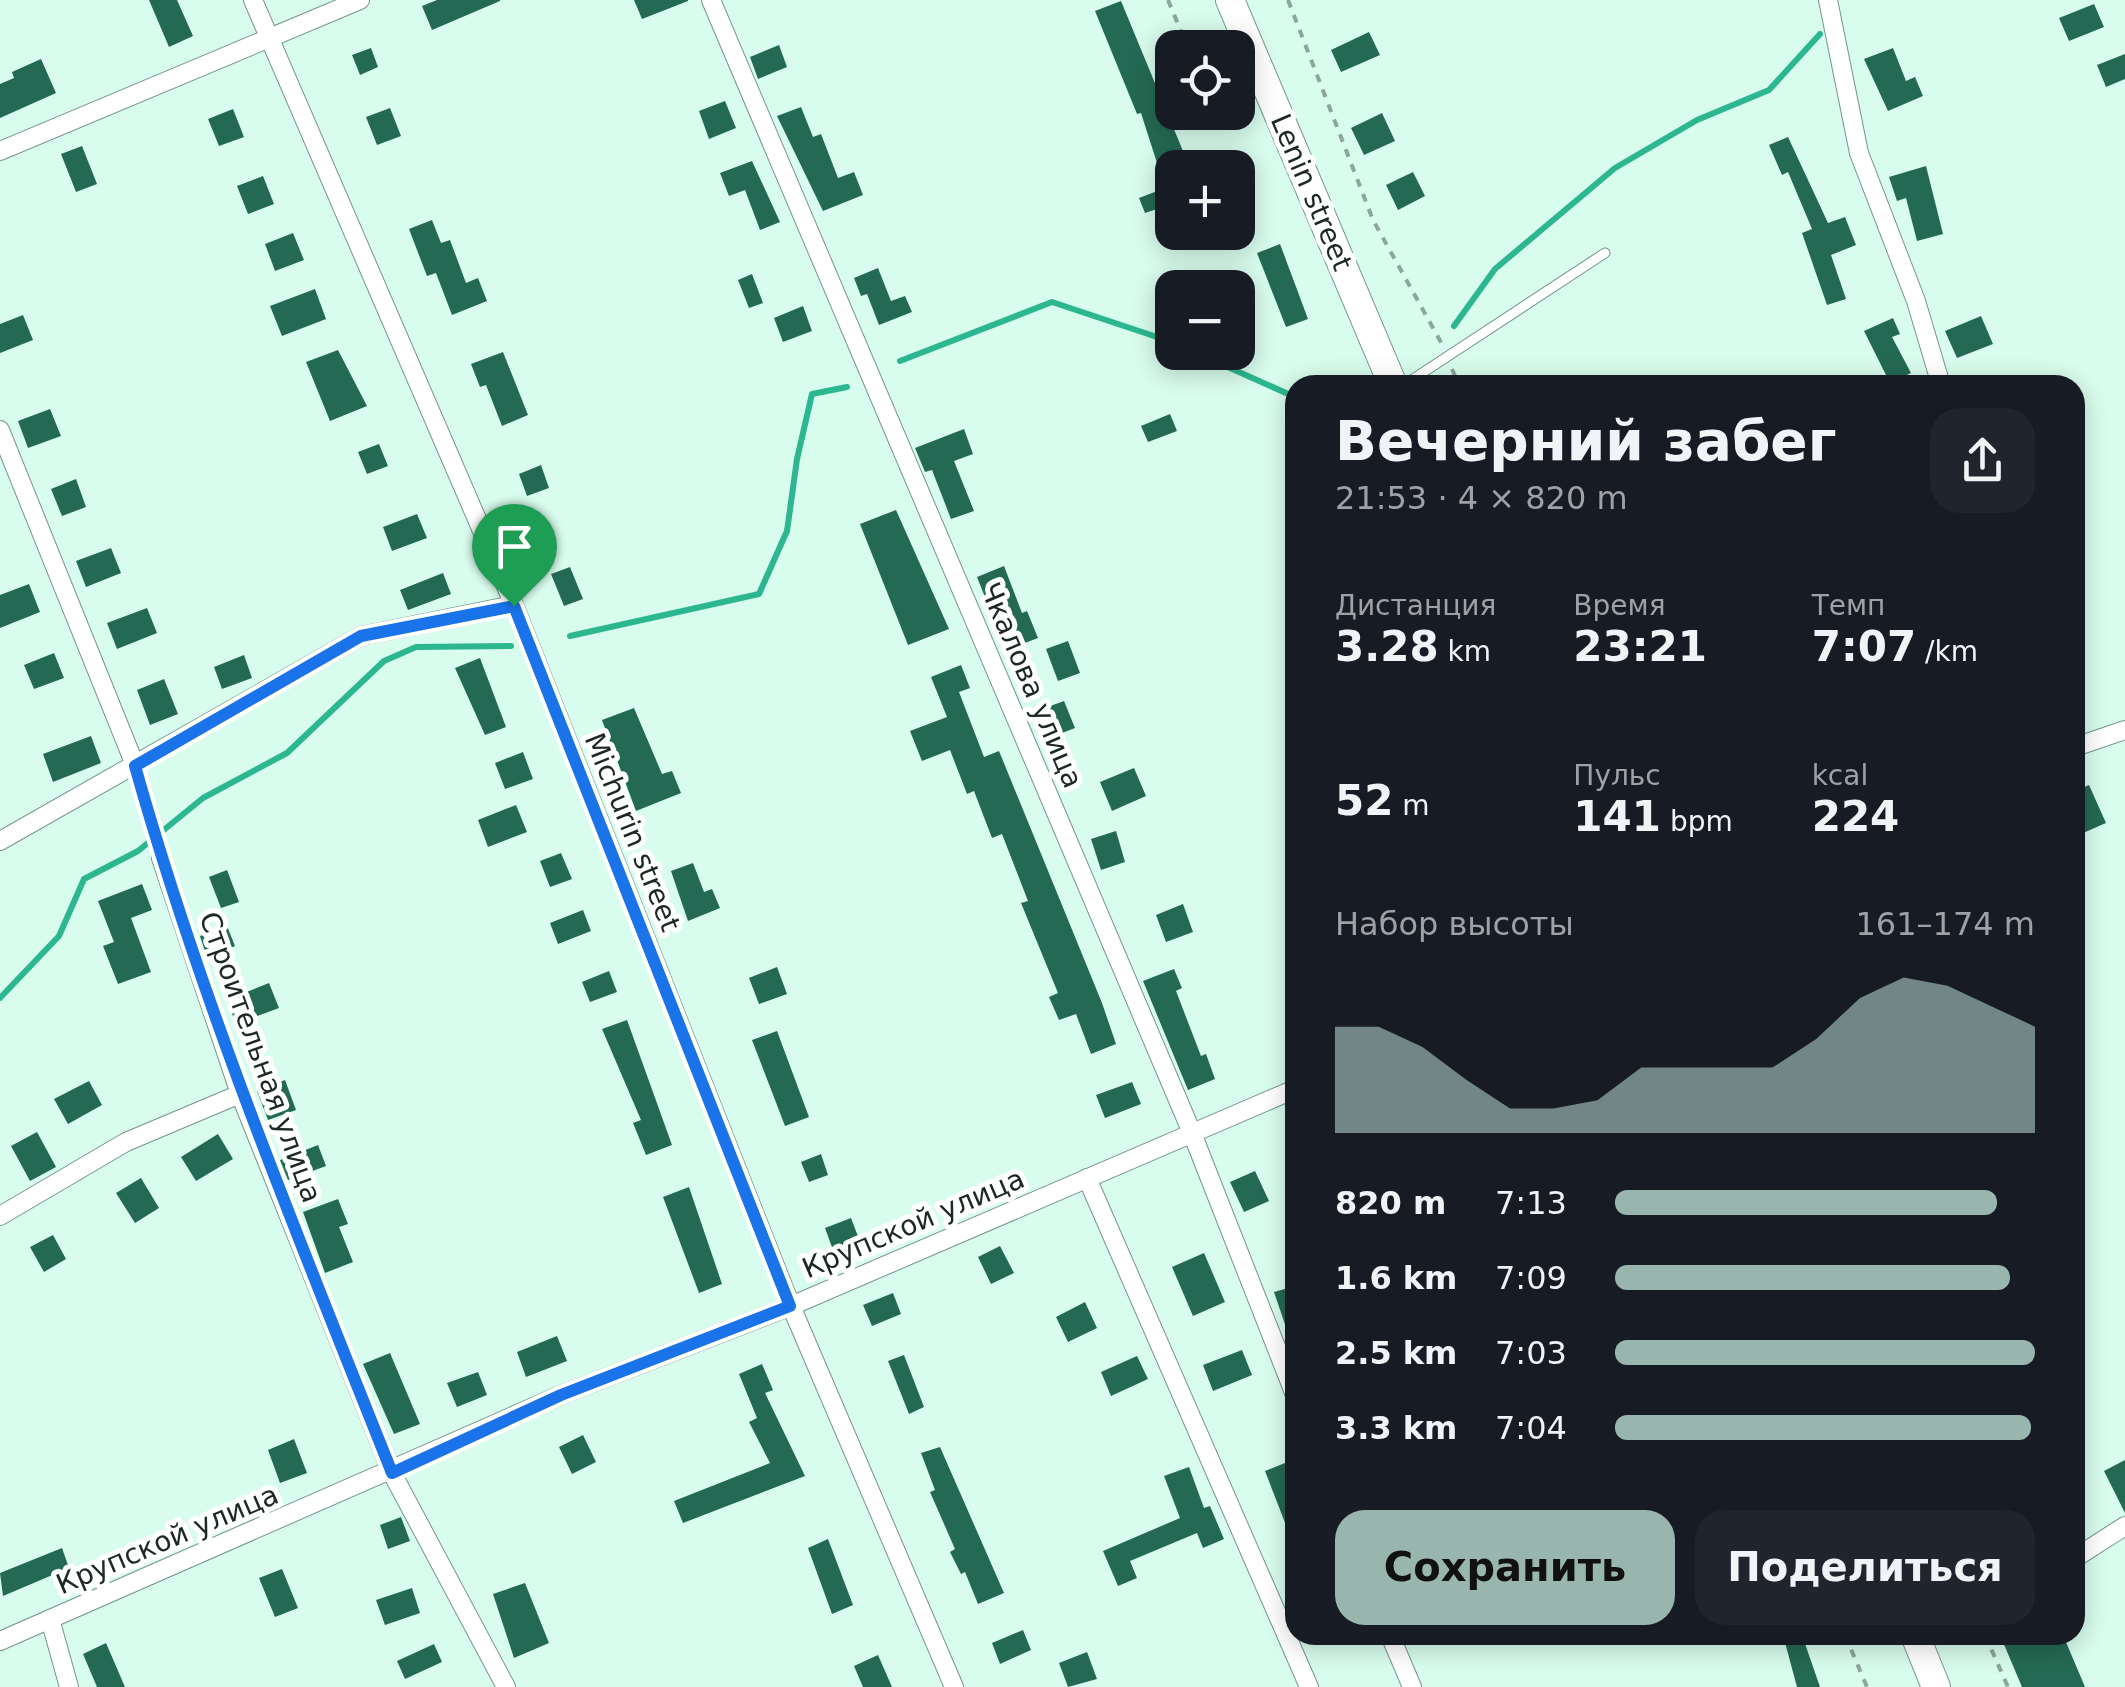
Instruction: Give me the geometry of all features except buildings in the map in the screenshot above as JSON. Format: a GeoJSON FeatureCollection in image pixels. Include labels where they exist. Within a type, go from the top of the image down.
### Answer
{"type":"FeatureCollection","features":[{"type":"Feature","properties":{"kind":"main road","name":"Lenin street"},"geometry":{"type":"LineString","coordinates":[[1230,0],[1389,375]]}},
{"type":"Feature","properties":{"kind":"main road"},"geometry":{"type":"LineString","coordinates":[[1919,1645],[1936,1687]]}},
{"type":"Feature","properties":{"kind":"street","name":"Michurin street"},"geometry":{"type":"LineString","coordinates":[[253,0],[514,606],[790,1306],[954,1687]]}},
{"type":"Feature","properties":{"kind":"street"},"geometry":{"type":"LineString","coordinates":[[0,151],[360,0]]}},
{"type":"Feature","properties":{"kind":"street","name":"Чкалова улица"},"geometry":{"type":"LineString","coordinates":[[710,0],[1192,1133],[1285,1370]]}},
{"type":"Feature","properties":{"kind":"street"},"geometry":{"type":"LineString","coordinates":[[1828,0],[1859,153],[1916,302],[1938,375]]}},
{"type":"Feature","properties":{"kind":"street"},"geometry":{"type":"LineString","coordinates":[[0,430],[135,766]]}},
{"type":"Feature","properties":{"kind":"street"},"geometry":{"type":"LineString","coordinates":[[0,841],[361,636],[514,606]]}},
{"type":"Feature","properties":{"kind":"street"},"geometry":{"type":"LineString","coordinates":[[2085,744],[2125,730]]}},
{"type":"Feature","properties":{"kind":"street","name":"Строительная улица"},"geometry":{"type":"LineString","coordinates":[[161,858],[240,1094],[392,1473],[506,1687]]}},
{"type":"Feature","properties":{"kind":"street","name":"Крупской улица"},"geometry":{"type":"LineString","coordinates":[[0,1641],[392,1473],[561,1395],[790,1306],[1285,1092]]}},
{"type":"Feature","properties":{"kind":"street"},"geometry":{"type":"LineString","coordinates":[[0,1216],[126,1142],[240,1094]]}},
{"type":"Feature","properties":{"kind":"street"},"geometry":{"type":"LineString","coordinates":[[1087,1178],[1285,1634]]}},
{"type":"Feature","properties":{"kind":"street"},"geometry":{"type":"LineString","coordinates":[[2085,1552],[2125,1526]]}},
{"type":"Feature","properties":{"kind":"street"},"geometry":{"type":"LineString","coordinates":[[50,1619],[69,1687]]}},
{"type":"Feature","properties":{"kind":"street"},"geometry":{"type":"LineString","coordinates":[[1290,1645],[1308,1687]]}},
{"type":"Feature","properties":{"kind":"street"},"geometry":{"type":"LineString","coordinates":[[1394,1645],[1412,1687]]}},
{"type":"Feature","properties":{"kind":"lane"},"geometry":{"type":"LineString","coordinates":[[1419,375],[1606,253]]}},
{"type":"Feature","properties":{"kind":"path"},"geometry":{"type":"LineString","coordinates":[[1168,0],[1180,30]]}},
{"type":"Feature","properties":{"kind":"path"},"geometry":{"type":"LineString","coordinates":[[1288,0],[1373,220],[1455,375]]}},
{"type":"Feature","properties":{"kind":"path"},"geometry":{"type":"LineString","coordinates":[[135,766],[161,858]]}},
{"type":"Feature","properties":{"kind":"path"},"geometry":{"type":"LineString","coordinates":[[1849,1645],[1866,1687]]}},
{"type":"Feature","properties":{"kind":"path"},"geometry":{"type":"LineString","coordinates":[[1990,1645],[2008,1687]]}},
{"type":"Feature","properties":{"kind":"waterway"},"geometry":{"type":"LineString","coordinates":[[1454,326],[1495,269],[1615,168],[1697,120],[1769,90],[1820,34]]}},
{"type":"Feature","properties":{"kind":"waterway"},"geometry":{"type":"LineString","coordinates":[[900,361],[1052,302],[1155,336]]}},
{"type":"Feature","properties":{"kind":"waterway"},"geometry":{"type":"LineString","coordinates":[[1234,370],[1285,393]]}},
{"type":"Feature","properties":{"kind":"waterway"},"geometry":{"type":"LineString","coordinates":[[570,636],[759,594],[787,531],[797,459],[812,394],[847,387]]}},
{"type":"Feature","properties":{"kind":"waterway"},"geometry":{"type":"LineString","coordinates":[[0,998],[59,936],[84,879],[138,851],[203,798],[287,753],[384,661],[416,647],[511,646]]}},
{"type":"Feature","properties":{"kind":"route"},"geometry":{"type":"LineString","coordinates":[[514,606],[790,1306],[561,1395],[392,1473],[240,1094],[161,858],[135,766],[361,636],[514,606]]}}]}
